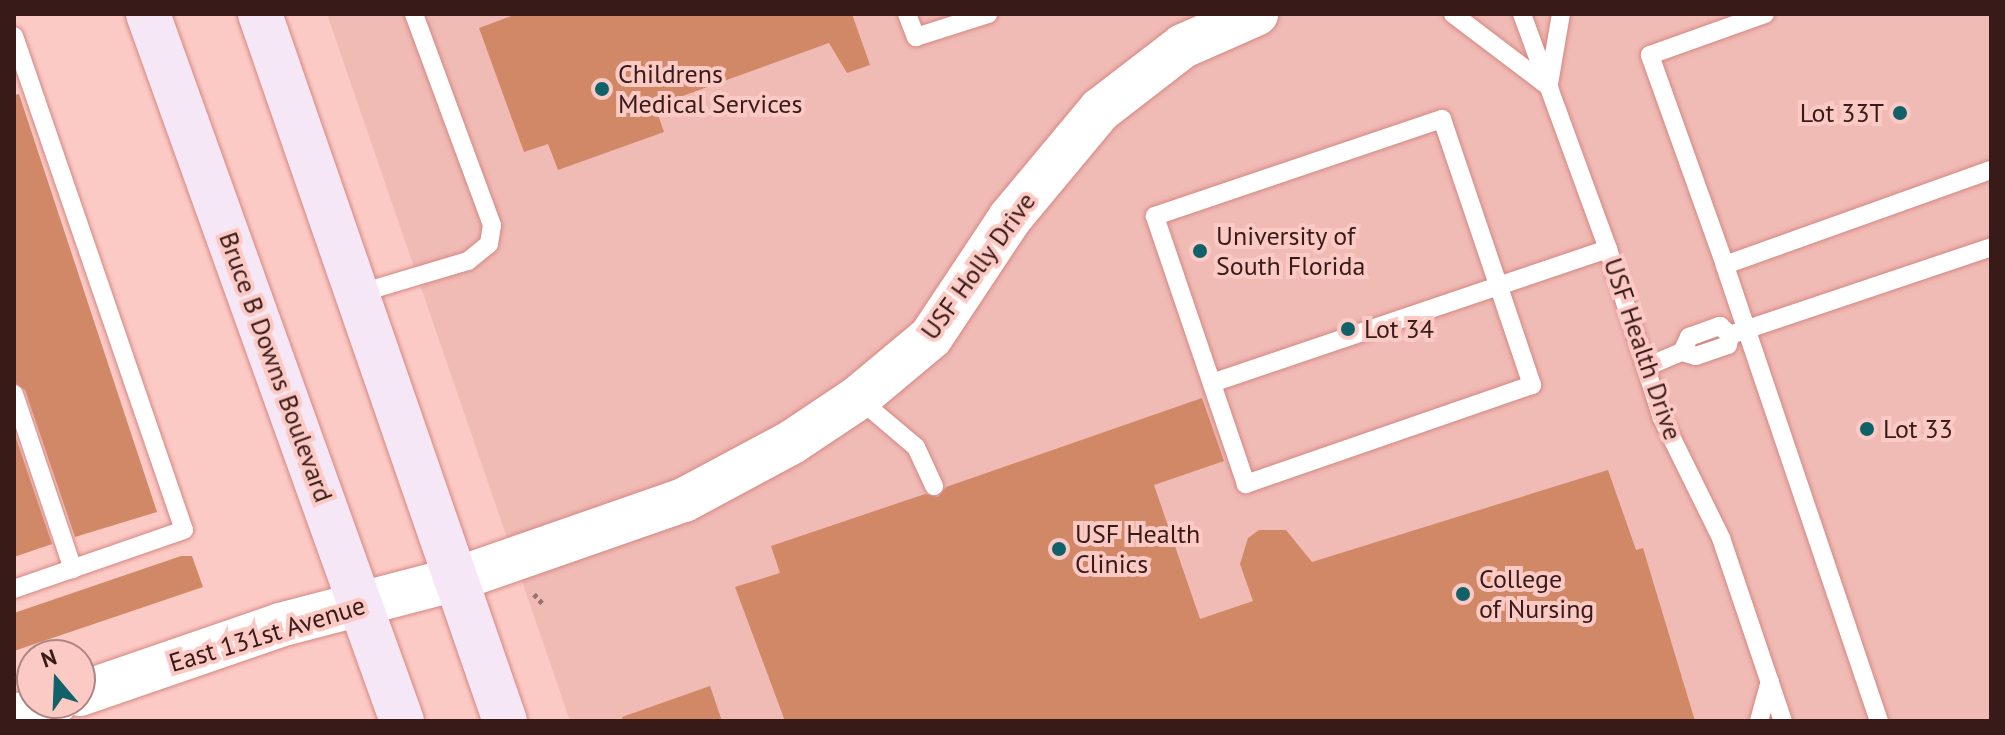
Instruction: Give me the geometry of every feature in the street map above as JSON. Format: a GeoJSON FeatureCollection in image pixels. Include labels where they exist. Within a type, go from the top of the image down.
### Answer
{"type":"FeatureCollection","features":[{"type":"Feature","properties":{"kind":"main road","name":"Bruce B Downs Boulevard"},"geometry":{"type":"LineString","coordinates":[[148,14],[402,721]]}},
{"type":"Feature","properties":{"kind":"main road"},"geometry":{"type":"LineString","coordinates":[[260,14],[505,721]]}},
{"type":"Feature","properties":{"kind":"street","name":"USF Holly Drive"},"geometry":{"type":"LineString","coordinates":[[457,579],[684,500],[792,442],[858,398],[931,337],[1010,218],[1100,110],[1183,46],[1256,14]]}},
{"type":"Feature","properties":{"kind":"street","name":"East 131st Avenue"},"geometry":{"type":"LineString","coordinates":[[96,688],[280,625],[457,579]]}},
{"type":"Feature","properties":{"kind":"lane"},"geometry":{"type":"LineString","coordinates":[[357,294],[468,261],[489,244],[492,225],[414,14]]}},
{"type":"Feature","properties":{"kind":"lane"},"geometry":{"type":"LineString","coordinates":[[907,14],[916,37],[988,14]]}},
{"type":"Feature","properties":{"kind":"lane"},"geometry":{"type":"LineString","coordinates":[[1453,14],[1549,87],[1561,14]]}},
{"type":"Feature","properties":{"kind":"lane","name":"USF Health Drive"},"geometry":{"type":"LineString","coordinates":[[1522,14],[1608,249],[1662,418],[1721,538],[1783,721]]}},
{"type":"Feature","properties":{"kind":"lane"},"geometry":{"type":"LineString","coordinates":[[1765,14],[1650,55],[1725,265],[1738,332],[1879,721]]}},
{"type":"Feature","properties":{"kind":"lane"},"geometry":{"type":"LineString","coordinates":[[14,36],[184,530],[14,589]]}},
{"type":"Feature","properties":{"kind":"lane"},"geometry":{"type":"LineString","coordinates":[[1442,119],[1532,385],[1246,484],[1212,383],[1155,216],[1442,119]]}},
{"type":"Feature","properties":{"kind":"lane"},"geometry":{"type":"LineString","coordinates":[[1725,265],[1991,170]]}},
{"type":"Feature","properties":{"kind":"lane"},"geometry":{"type":"LineString","coordinates":[[1646,367],[1682,352],[1689,337],[1720,326],[1738,332],[1991,247]]}},
{"type":"Feature","properties":{"kind":"lane"},"geometry":{"type":"LineString","coordinates":[[1212,383],[1608,249]]}},
{"type":"Feature","properties":{"kind":"lane"},"geometry":{"type":"LineString","coordinates":[[14,394],[73,569]]}},
{"type":"Feature","properties":{"kind":"lane"},"geometry":{"type":"LineString","coordinates":[[858,398],[916,447],[934,486]]}},
{"type":"Feature","properties":{"kind":"lane"},"geometry":{"type":"LineString","coordinates":[[1759,721],[1770,681]]}},
{"type":"Feature","properties":{"kind":"path"},"geometry":{"type":"LineString","coordinates":[[531,591],[544,605]]}},
{"type":"Feature","properties":{"kind":"shaded area","name":"University of South Florida"},"geometry":{"type":"Polygon","coordinates":[[[327,14],[1991,14],[1991,721],[570,721],[327,14]]]}},
{"type":"Feature","properties":{"kind":"building","name":"Childrens Medical Services"},"geometry":{"type":"Polygon","coordinates":[[[517,14],[852,14],[870,65],[847,73],[829,43],[655,106],[664,132],[558,170],[548,144],[524,152],[479,28],[517,14]]]}},
{"type":"Feature","properties":{"kind":"building"},"geometry":{"type":"Polygon","coordinates":[[[19,94],[157,512],[75,537],[25,390],[14,382],[14,95],[19,94]]]}},
{"type":"Feature","properties":{"kind":"building"},"geometry":{"type":"Polygon","coordinates":[[[1202,398],[1224,461],[1154,485],[1200,619],[1253,601],[1240,564],[1248,538],[1259,530],[1286,530],[1312,562],[1608,470],[1636,550],[1643,548],[1695,721],[785,721],[735,587],[780,573],[771,546],[925,494],[938,497],[946,487],[1202,398]]]}},
{"type":"Feature","properties":{"kind":"building"},"geometry":{"type":"Polygon","coordinates":[[[14,432],[52,544],[14,557],[14,432]]]}},
{"type":"Feature","properties":{"kind":"building"},"geometry":{"type":"Polygon","coordinates":[[[181,556],[192,556],[203,587],[49,639],[16,639],[14,651],[14,613],[181,556]]]}},
{"type":"Feature","properties":{"kind":"building"},"geometry":{"type":"Polygon","coordinates":[[[710,686],[722,721],[623,721],[622,717],[710,686]]]}},
{"type":"Feature","properties":{"kind":"place","name":"Childrens Medical Services"},"geometry":{"type":"Point","coordinates":[602,89]}},
{"type":"Feature","properties":{"kind":"place","name":"Lot 33T"},"geometry":{"type":"Point","coordinates":[1900,113]}},
{"type":"Feature","properties":{"kind":"place","name":"University of South Florida"},"geometry":{"type":"Point","coordinates":[1200,251]}},
{"type":"Feature","properties":{"kind":"place","name":"Lot 34"},"geometry":{"type":"Point","coordinates":[1348,329]}},
{"type":"Feature","properties":{"kind":"place","name":"Lot 33"},"geometry":{"type":"Point","coordinates":[1867,429]}},
{"type":"Feature","properties":{"kind":"place","name":"USF Health Clinics"},"geometry":{"type":"Point","coordinates":[1059,549]}},
{"type":"Feature","properties":{"kind":"place","name":"College of Nursing"},"geometry":{"type":"Point","coordinates":[1463,594]}}]}
